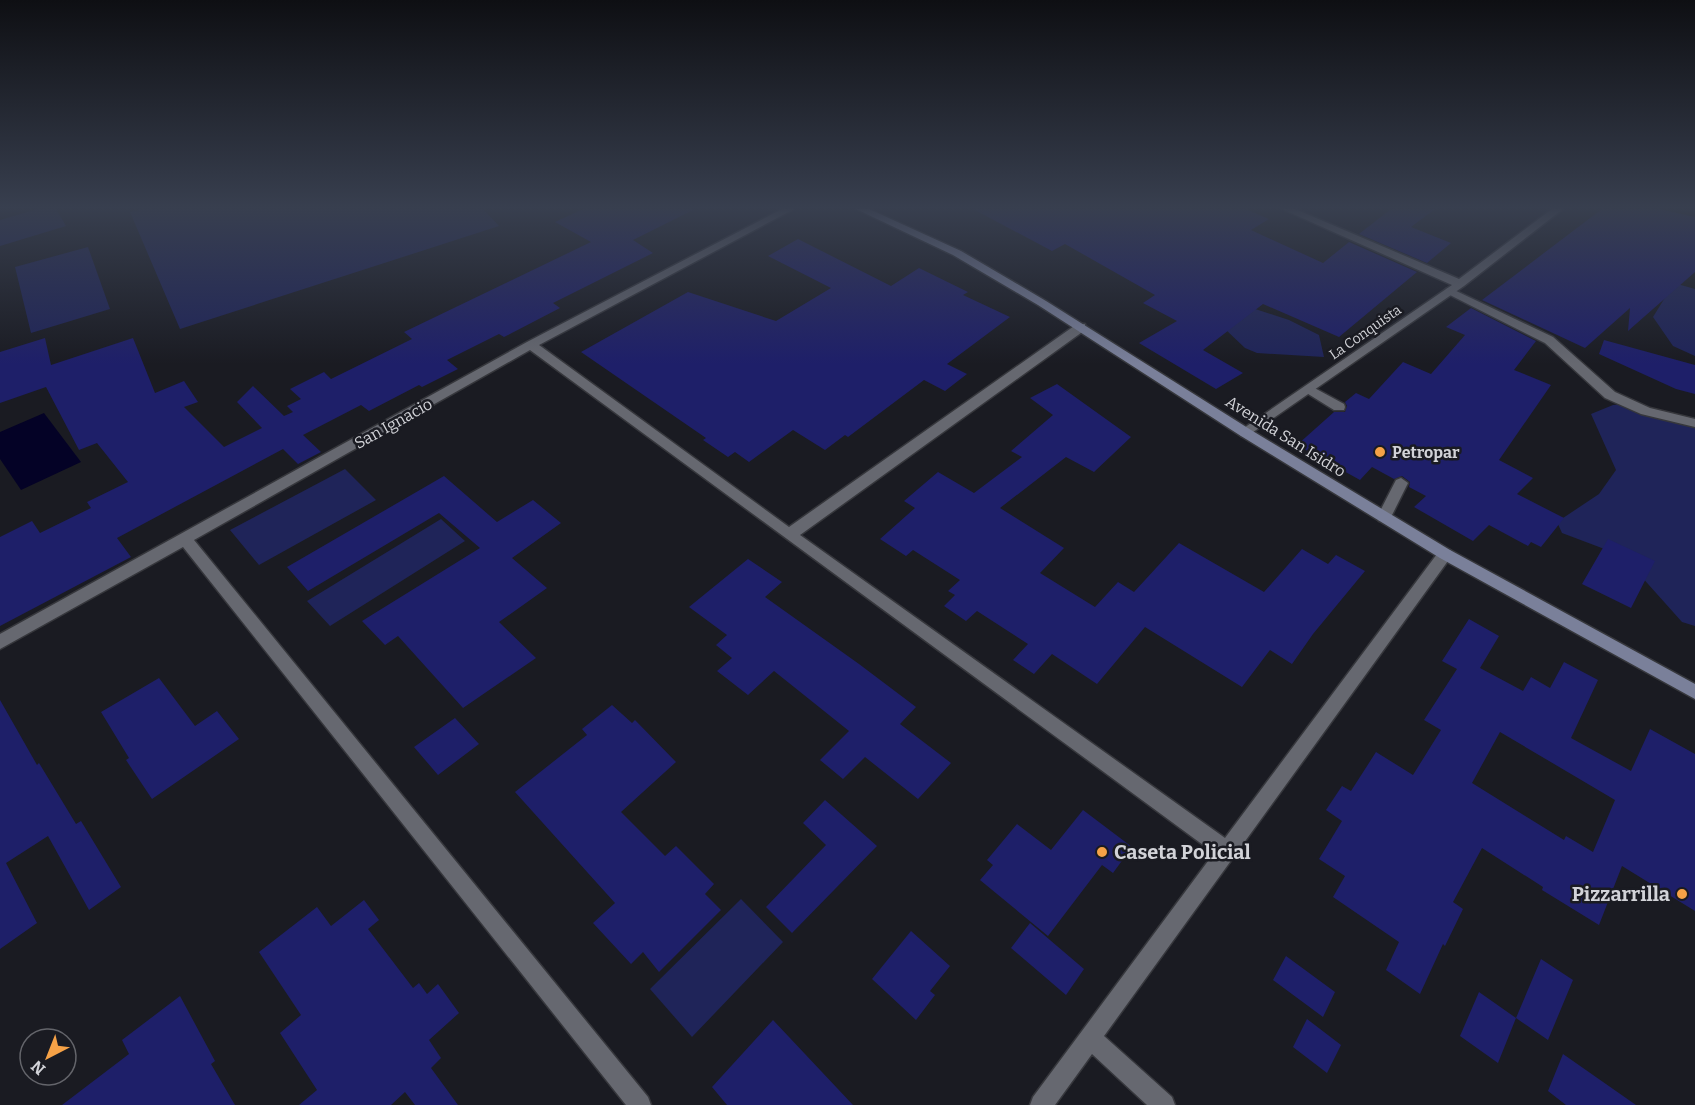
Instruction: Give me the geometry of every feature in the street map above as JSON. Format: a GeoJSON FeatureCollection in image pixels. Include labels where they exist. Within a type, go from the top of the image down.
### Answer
{"type":"FeatureCollection","features":[{"type":"Feature","properties":{"kind":"main road","name":"Avenida San Isidro"},"geometry":{"type":"LineString","coordinates":[[970,261],[1081,327],[1246,433],[1445,554],[1695,692]]}},
{"type":"Feature","properties":{"kind":"street","name":"San Ignacio"},"geometry":{"type":"LineString","coordinates":[[0,642],[531,345],[691,261]]}},
{"type":"Feature","properties":{"kind":"street"},"geometry":{"type":"LineString","coordinates":[[1398,261],[1455,287],[1549,340],[1610,395],[1646,411],[1695,423]]}},
{"type":"Feature","properties":{"kind":"street","name":"La Conquista"},"geometry":{"type":"LineString","coordinates":[[1246,433],[1490,261]]}},
{"type":"Feature","properties":{"kind":"street"},"geometry":{"type":"LineString","coordinates":[[789,535],[1081,327]]}},
{"type":"Feature","properties":{"kind":"street"},"geometry":{"type":"LineString","coordinates":[[531,345],[789,535],[1227,850]]}},
{"type":"Feature","properties":{"kind":"street"},"geometry":{"type":"LineString","coordinates":[[1309,389],[1339,407]]}},
{"type":"Feature","properties":{"kind":"street"},"geometry":{"type":"LineString","coordinates":[[1384,517],[1401,483]]}},
{"type":"Feature","properties":{"kind":"street"},"geometry":{"type":"LineString","coordinates":[[185,539],[640,1105]]}},
{"type":"Feature","properties":{"kind":"street"},"geometry":{"type":"LineString","coordinates":[[1041,1105],[1445,554]]}},
{"type":"Feature","properties":{"kind":"street"},"geometry":{"type":"LineString","coordinates":[[1090,1038],[1164,1105]]}},
{"type":"Feature","properties":{"kind":"shaded area"},"geometry":{"type":"Polygon","coordinates":[[[38,261],[93,261],[110,309],[31,333],[15,267],[38,261]]]}},
{"type":"Feature","properties":{"kind":"shaded area"},"geometry":{"type":"Polygon","coordinates":[[[151,261],[392,261],[180,329],[151,261]]]}},
{"type":"Feature","properties":{"kind":"shaded area"},"geometry":{"type":"Polygon","coordinates":[[[1674,283],[1695,289],[1695,356],[1673,346],[1653,317],[1674,283]]]}},
{"type":"Feature","properties":{"kind":"shaded area"},"geometry":{"type":"Polygon","coordinates":[[[1243,305],[1289,320],[1319,335],[1324,357],[1257,353],[1245,348],[1225,329],[1243,305]]]}},
{"type":"Feature","properties":{"kind":"shaded area"},"geometry":{"type":"Polygon","coordinates":[[[1635,403],[1646,411],[1695,422],[1695,626],[1682,622],[1623,556],[1562,533],[1557,522],[1599,494],[1616,470],[1591,414],[1613,405],[1635,403]]]}},
{"type":"Feature","properties":{"kind":"shaded area"},"geometry":{"type":"Polygon","coordinates":[[[345,469],[376,500],[259,565],[230,530],[345,469]]]}},
{"type":"Feature","properties":{"kind":"shaded area"},"geometry":{"type":"Polygon","coordinates":[[[441,519],[465,541],[330,626],[307,601],[441,519]]]}},
{"type":"Feature","properties":{"kind":"shaded area"},"geometry":{"type":"Polygon","coordinates":[[[741,899],[783,942],[692,1037],[650,989],[741,899]]]}},
{"type":"Feature","properties":{"kind":"water"},"geometry":{"type":"Polygon","coordinates":[[[44,413],[81,462],[21,490],[0,459],[0,432],[44,413]]]}},
{"type":"Feature","properties":{"kind":"building"},"geometry":{"type":"Polygon","coordinates":[[[552,261],[638,261],[553,303],[560,308],[504,337],[499,334],[447,360],[458,369],[422,387],[419,385],[369,411],[361,405],[303,435],[321,452],[298,464],[283,449],[117,538],[131,557],[0,626],[0,537],[32,521],[40,533],[91,508],[87,502],[128,482],[97,443],[79,450],[46,387],[0,403],[0,352],[45,338],[51,365],[133,338],[155,393],[184,381],[198,402],[184,407],[224,447],[262,428],[237,402],[253,386],[284,416],[293,412],[287,406],[301,399],[290,389],[324,372],[331,379],[412,339],[404,332],[552,261]]]}},
{"type":"Feature","properties":{"kind":"building"},"geometry":{"type":"Polygon","coordinates":[[[777,261],[841,261],[891,286],[919,268],[968,292],[963,295],[1010,317],[947,364],[967,374],[945,391],[924,380],[848,437],[845,435],[825,450],[793,430],[749,462],[735,452],[728,457],[703,440],[706,438],[581,352],[688,292],[776,321],[831,288],[777,261]]]}},
{"type":"Feature","properties":{"kind":"building"},"geometry":{"type":"Polygon","coordinates":[[[1094,261],[1318,261],[1323,263],[1326,261],[1391,261],[1417,272],[1339,337],[1263,304],[1203,350],[1243,373],[1216,389],[1139,343],[1177,321],[1143,303],[1155,295],[1094,261]]]}},
{"type":"Feature","properties":{"kind":"building"},"geometry":{"type":"Polygon","coordinates":[[[1534,261],[1695,261],[1695,272],[1628,331],[1630,308],[1585,348],[1482,300],[1534,261]]]}},
{"type":"Feature","properties":{"kind":"building"},"geometry":{"type":"Polygon","coordinates":[[[1471,308],[1536,341],[1514,370],[1551,385],[1499,460],[1533,478],[1517,494],[1564,518],[1541,547],[1531,542],[1528,546],[1489,525],[1473,541],[1414,507],[1426,496],[1409,487],[1410,482],[1402,476],[1394,479],[1372,467],[1360,480],[1297,445],[1334,412],[1345,412],[1347,406],[1345,402],[1356,393],[1369,399],[1403,362],[1431,374],[1465,335],[1446,327],[1471,308]]]}},
{"type":"Feature","properties":{"kind":"building"},"geometry":{"type":"Polygon","coordinates":[[[1604,340],[1695,365],[1695,394],[1676,389],[1599,354],[1604,340]]]}},
{"type":"Feature","properties":{"kind":"building"},"geometry":{"type":"Polygon","coordinates":[[[1057,384],[1131,437],[1094,472],[1066,457],[1000,508],[1064,548],[1040,573],[1095,607],[1118,582],[1134,592],[1179,543],[1264,592],[1302,549],[1328,564],[1336,555],[1365,571],[1313,634],[1292,664],[1270,650],[1242,687],[1145,627],[1097,684],[1052,654],[1034,674],[1013,660],[1028,644],[977,611],[966,621],[944,606],[955,595],[948,591],[960,580],[913,550],[906,556],[880,539],[915,508],[904,501],[938,472],[974,493],[1022,457],[1011,451],[1053,415],[1030,398],[1057,384]]]}},
{"type":"Feature","properties":{"kind":"building"},"geometry":{"type":"Polygon","coordinates":[[[444,476],[497,522],[533,500],[561,523],[512,558],[547,588],[499,622],[536,658],[463,708],[398,636],[385,645],[362,621],[480,548],[439,513],[308,591],[287,567],[444,476]]]}},
{"type":"Feature","properties":{"kind":"building"},"geometry":{"type":"Polygon","coordinates":[[[1608,539],[1655,561],[1631,608],[1582,584],[1608,539]]]}},
{"type":"Feature","properties":{"kind":"building"},"geometry":{"type":"Polygon","coordinates":[[[748,559],[782,582],[765,597],[916,707],[900,724],[951,763],[918,799],[865,757],[843,779],[820,760],[849,731],[774,671],[748,695],[717,671],[732,658],[716,645],[727,635],[689,607],[748,559]]]}},
{"type":"Feature","properties":{"kind":"building"},"geometry":{"type":"Polygon","coordinates":[[[1469,619],[1499,636],[1480,668],[1523,691],[1531,677],[1550,688],[1564,662],[1598,680],[1571,738],[1631,771],[1650,729],[1695,754],[1695,911],[1622,866],[1599,925],[1542,890],[1543,887],[1482,848],[1453,902],[1463,909],[1445,946],[1443,944],[1420,994],[1386,970],[1399,942],[1333,897],[1345,876],[1319,859],[1342,821],[1326,810],[1342,786],[1351,791],[1376,752],[1413,775],[1441,730],[1424,720],[1457,669],[1442,661],[1469,619]],[[1500,732],[1472,783],[1564,840],[1566,836],[1593,852],[1615,800],[1500,732]]]}},
{"type":"Feature","properties":{"kind":"building"},"geometry":{"type":"Polygon","coordinates":[[[159,678],[195,726],[217,711],[239,739],[152,799],[126,760],[129,758],[101,712],[159,678]]]}},
{"type":"Feature","properties":{"kind":"building"},"geometry":{"type":"Polygon","coordinates":[[[0,700],[37,765],[39,763],[76,824],[81,821],[121,887],[89,910],[48,836],[6,863],[37,923],[0,949],[0,700]]]}},
{"type":"Feature","properties":{"kind":"building"},"geometry":{"type":"Polygon","coordinates":[[[612,705],[632,723],[635,720],[676,762],[621,812],[665,856],[676,846],[714,884],[705,894],[721,910],[659,972],[643,952],[631,964],[593,923],[615,903],[515,792],[587,735],[582,729],[612,705]]]}},
{"type":"Feature","properties":{"kind":"building"},"geometry":{"type":"Polygon","coordinates":[[[455,718],[479,744],[438,775],[414,747],[455,718]]]}},
{"type":"Feature","properties":{"kind":"building"},"geometry":{"type":"Polygon","coordinates":[[[825,800],[877,846],[792,933],[766,907],[826,845],[803,823],[825,800]]]}},
{"type":"Feature","properties":{"kind":"building"},"geometry":{"type":"Polygon","coordinates":[[[1083,810],[1132,847],[1113,873],[1102,865],[1048,936],[980,880],[993,865],[987,860],[1017,824],[1051,850],[1083,810]]]}},
{"type":"Feature","properties":{"kind":"building"},"geometry":{"type":"Polygon","coordinates":[[[364,900],[379,920],[368,929],[413,988],[419,983],[427,994],[438,984],[459,1013],[429,1040],[441,1058],[431,1068],[458,1105],[415,1105],[405,1092],[391,1105],[299,1105],[317,1090],[280,1033],[301,1015],[259,952],[317,907],[331,926],[364,900]]]}},
{"type":"Feature","properties":{"kind":"building"},"geometry":{"type":"Polygon","coordinates":[[[1030,923],[1084,969],[1066,995],[1011,948],[1030,923]]]}},
{"type":"Feature","properties":{"kind":"building"},"geometry":{"type":"Polygon","coordinates":[[[911,931],[950,966],[930,991],[935,995],[916,1020],[872,979],[911,931]]]}},
{"type":"Feature","properties":{"kind":"building"},"geometry":{"type":"Polygon","coordinates":[[[1286,956],[1335,992],[1323,1017],[1273,980],[1286,956]]]}},
{"type":"Feature","properties":{"kind":"building"},"geometry":{"type":"Polygon","coordinates":[[[1541,959],[1573,980],[1548,1040],[1516,1018],[1541,959]]]}},
{"type":"Feature","properties":{"kind":"building"},"geometry":{"type":"Polygon","coordinates":[[[1479,992],[1516,1018],[1498,1063],[1460,1036],[1479,992]]]}},
{"type":"Feature","properties":{"kind":"building"},"geometry":{"type":"Polygon","coordinates":[[[180,996],[215,1061],[211,1064],[235,1105],[62,1105],[129,1054],[122,1040],[180,996]]]}},
{"type":"Feature","properties":{"kind":"building"},"geometry":{"type":"Polygon","coordinates":[[[1307,1019],[1341,1045],[1327,1073],[1293,1047],[1307,1019]]]}},
{"type":"Feature","properties":{"kind":"building"},"geometry":{"type":"Polygon","coordinates":[[[773,1020],[853,1105],[727,1105],[712,1087],[773,1020]]]}},
{"type":"Feature","properties":{"kind":"building"},"geometry":{"type":"Polygon","coordinates":[[[1563,1054],[1636,1105],[1566,1105],[1548,1091],[1563,1054]]]}},
{"type":"Feature","properties":{"kind":"place","name":"Petropar"},"geometry":{"type":"Point","coordinates":[1380,452]}},
{"type":"Feature","properties":{"kind":"place","name":"Caseta Policial"},"geometry":{"type":"Point","coordinates":[1102,852]}},
{"type":"Feature","properties":{"kind":"place","name":"Pizzarrilla"},"geometry":{"type":"Point","coordinates":[1682,894]}}]}
